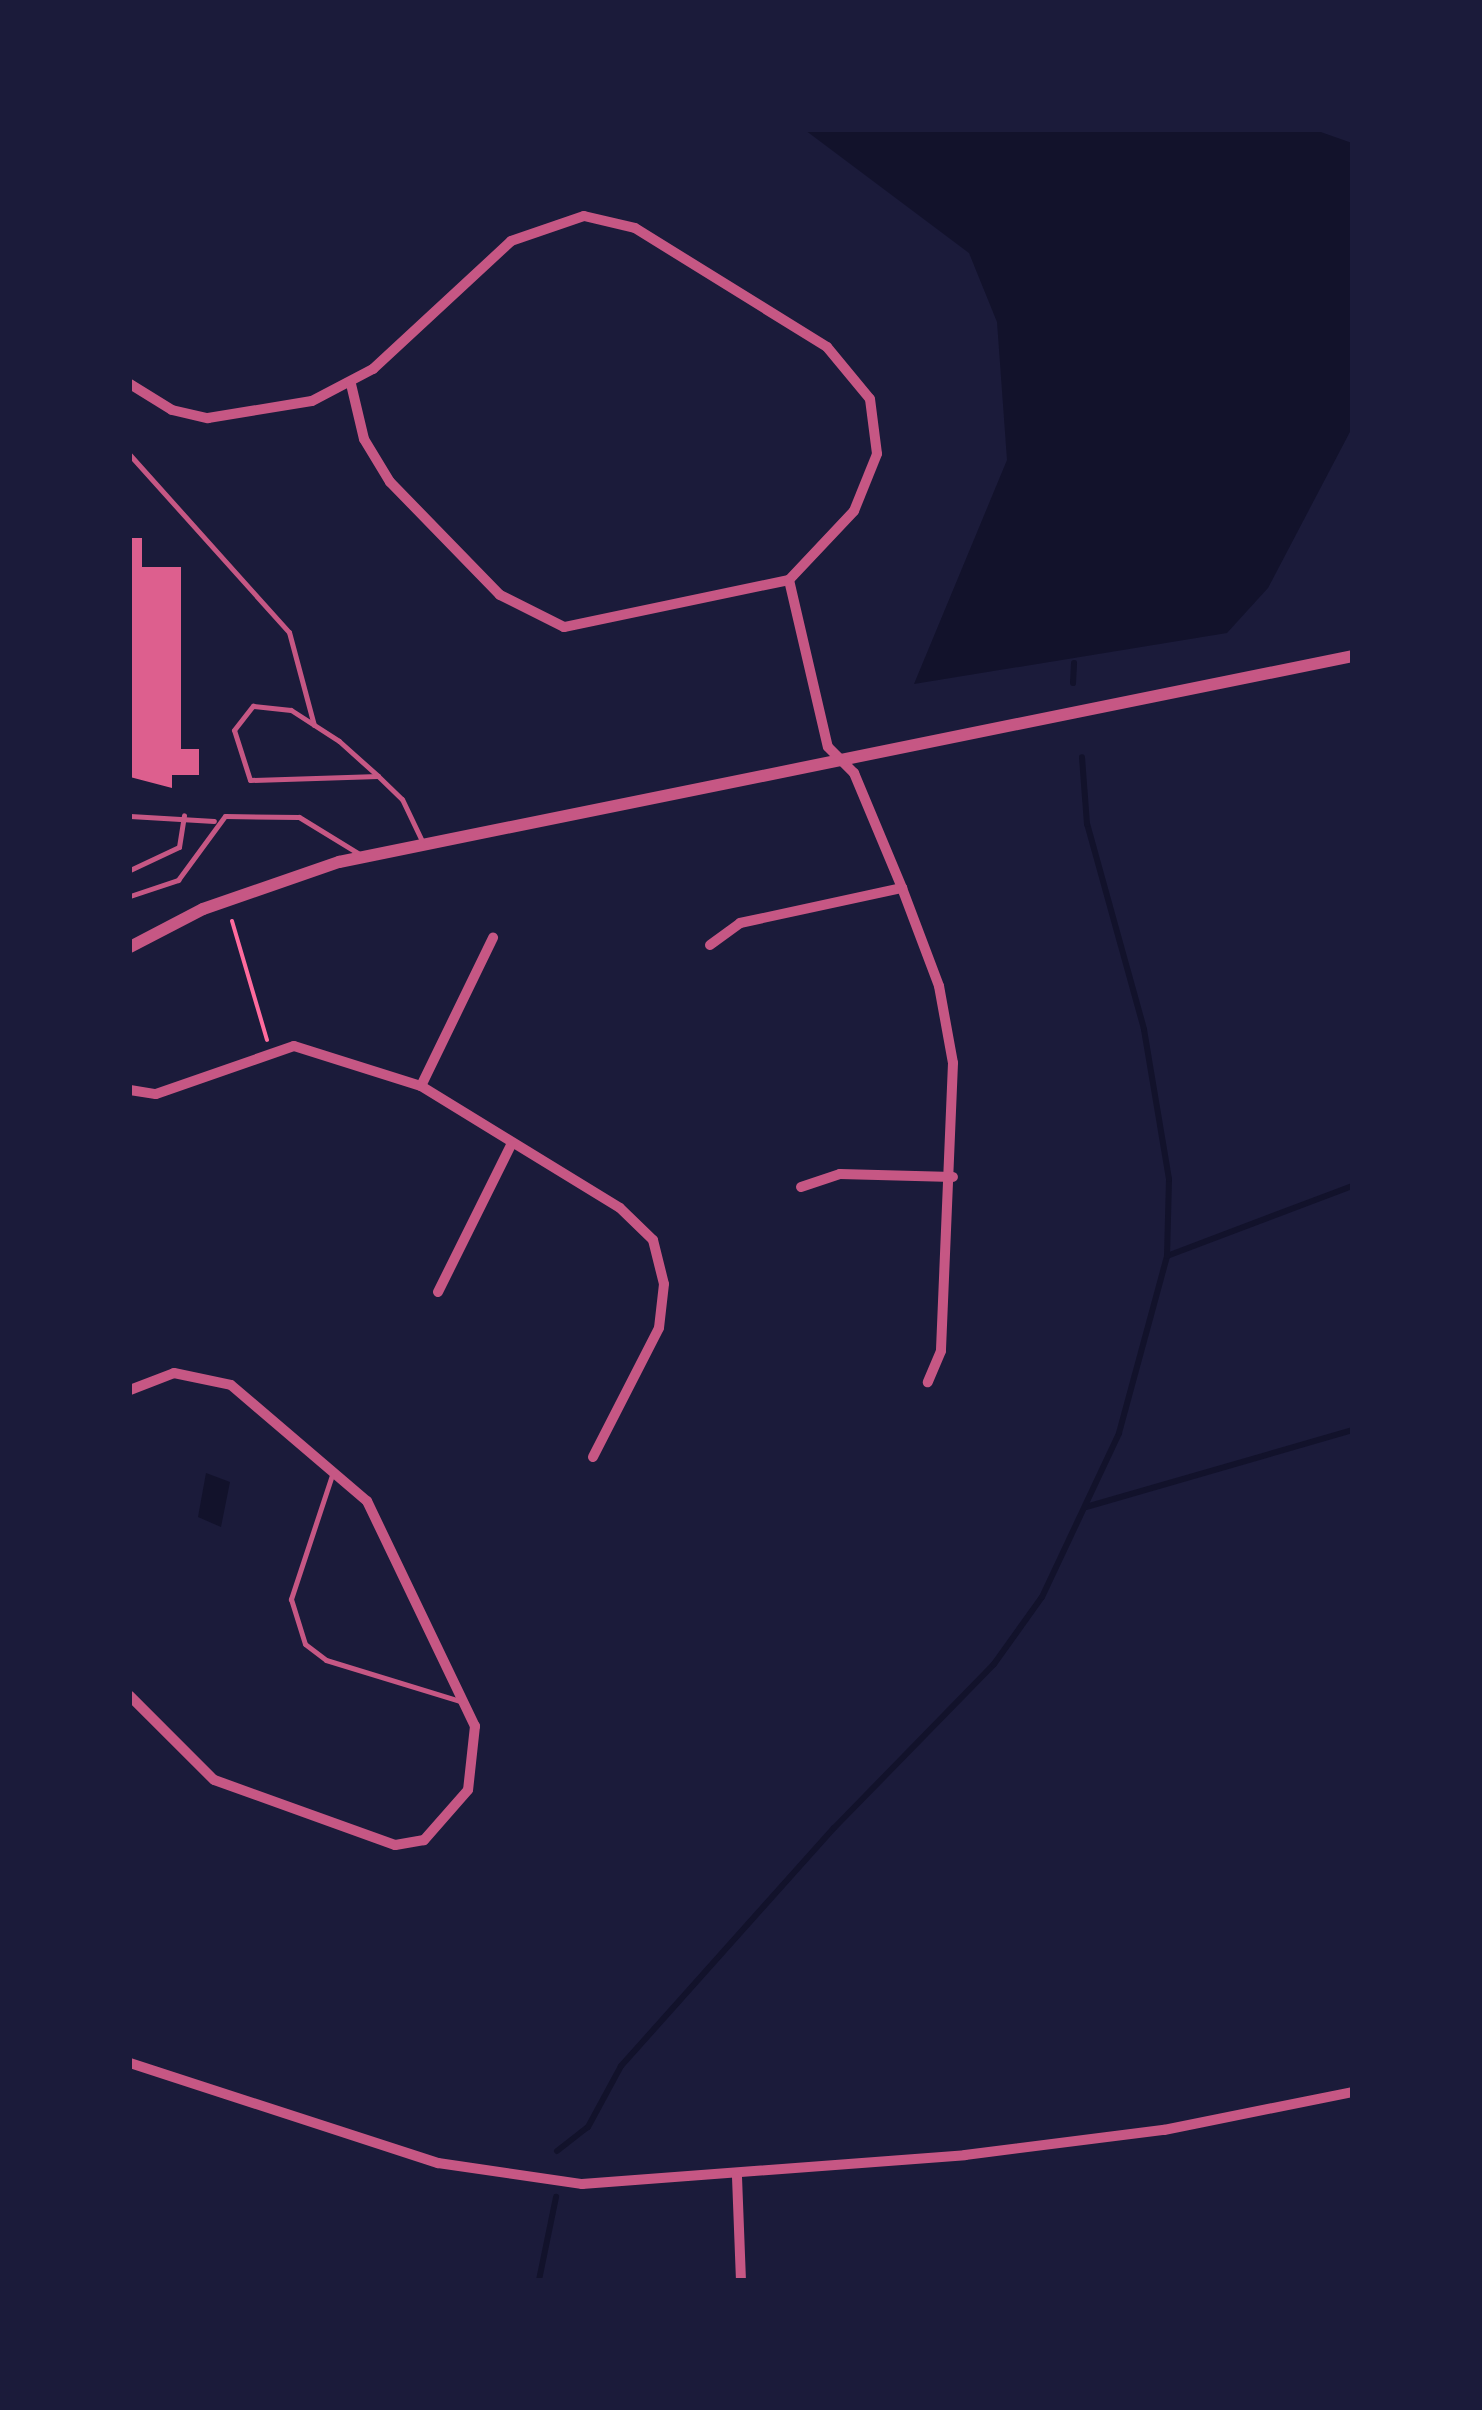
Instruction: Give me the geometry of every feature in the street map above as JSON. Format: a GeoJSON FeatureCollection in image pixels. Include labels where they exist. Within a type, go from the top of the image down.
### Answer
{"type":"FeatureCollection","features":[{"type":"Feature","properties":{"kind":"street"},"geometry":{"type":"LineString","coordinates":[[130,384],[172,410],[231,418],[351,384],[526,232],[584,216],[635,228],[828,346],[870,399],[878,454],[867,487],[836,536],[789,580],[598,626],[532,617],[381,471],[351,384]]}},
{"type":"Feature","properties":{"kind":"street"},"geometry":{"type":"LineString","coordinates":[[789,580],[828,747],[854,773],[902,888],[939,986],[953,1063],[953,1177],[942,1351],[928,1382]]}},
{"type":"Feature","properties":{"kind":"street"},"geometry":{"type":"LineString","coordinates":[[130,947],[214,905],[364,856],[1352,656]]}},
{"type":"Feature","properties":{"kind":"street"},"geometry":{"type":"LineString","coordinates":[[710,945],[740,923],[902,888]]}},
{"type":"Feature","properties":{"kind":"street"},"geometry":{"type":"LineString","coordinates":[[421,1086],[493,938]]}},
{"type":"Feature","properties":{"kind":"street"},"geometry":{"type":"LineString","coordinates":[[130,1090],[156,1094],[271,1050],[326,1054],[421,1086],[511,1146],[620,1208],[653,1240],[664,1284],[659,1328],[593,1457]]}},
{"type":"Feature","properties":{"kind":"street"},"geometry":{"type":"LineString","coordinates":[[438,1292],[511,1146]]}},
{"type":"Feature","properties":{"kind":"street"},"geometry":{"type":"LineString","coordinates":[[800,1187],[840,1174],[953,1177]]}},
{"type":"Feature","properties":{"kind":"street"},"geometry":{"type":"LineString","coordinates":[[130,1390],[174,1373],[232,1385],[333,1472],[388,1528],[476,1726],[468,1790],[424,1840],[395,1845],[214,1780],[130,1696]]}},
{"type":"Feature","properties":{"kind":"street"},"geometry":{"type":"LineString","coordinates":[[130,2063],[350,2139],[510,2177],[582,2184],[737,2177],[1164,2130],[1352,2092]]}},
{"type":"Feature","properties":{"kind":"street"},"geometry":{"type":"LineString","coordinates":[[737,2177],[741,2280]]}},
{"type":"Feature","properties":{"kind":"lane"},"geometry":{"type":"LineString","coordinates":[[130,455],[289,632],[314,724]]}},
{"type":"Feature","properties":{"kind":"lane"},"geometry":{"type":"LineString","coordinates":[[378,776],[250,780],[234,730],[253,706],[291,710],[378,776],[423,843]]}},
{"type":"Feature","properties":{"kind":"lane"},"geometry":{"type":"LineString","coordinates":[[130,870],[179,847],[184,815]]}},
{"type":"Feature","properties":{"kind":"lane"},"geometry":{"type":"LineString","coordinates":[[130,816],[184,815],[214,821],[299,817],[364,856]]}},
{"type":"Feature","properties":{"kind":"lane"},"geometry":{"type":"LineString","coordinates":[[130,896],[178,880],[214,821]]}},
{"type":"Feature","properties":{"kind":"lane"},"geometry":{"type":"LineString","coordinates":[[333,1472],[291,1598],[305,1644],[326,1660],[467,1703]]}},
{"type":"Feature","properties":{"kind":"path"},"geometry":{"type":"LineString","coordinates":[[232,921],[271,1050]]}},
{"type":"Feature","properties":{"kind":"shaded area"},"geometry":{"type":"Polygon","coordinates":[[[805,130],[1315,130],[1352,143],[1352,428],[1268,588],[1227,633],[914,684],[1007,460],[997,322],[969,253],[805,130]]]}},
{"type":"Feature","properties":{"kind":"shaded area"},"geometry":{"type":"Polygon","coordinates":[[[206,1473],[230,1482],[221,1527],[198,1517],[206,1473]]]}},
{"type":"Feature","properties":{"kind":"building"},"geometry":{"type":"Polygon","coordinates":[[[130,538],[142,538],[142,567],[181,567],[181,749],[199,749],[199,775],[172,775],[172,788],[130,777],[130,538]]]}},
{"type":"Feature","properties":{"kind":"waterway"},"geometry":{"type":"LineString","coordinates":[[1073,683],[1074,663]]}},
{"type":"Feature","properties":{"kind":"waterway"},"geometry":{"type":"LineString","coordinates":[[557,2151],[588,2127],[621,2066],[834,1828],[994,1664],[1042,1597],[1119,1433],[1167,1256],[1169,1179],[1144,1029],[1087,824],[1082,757]]}},
{"type":"Feature","properties":{"kind":"waterway"},"geometry":{"type":"LineString","coordinates":[[1167,1256],[1352,1186]]}},
{"type":"Feature","properties":{"kind":"waterway"},"geometry":{"type":"LineString","coordinates":[[1086,1507],[1352,1430]]}},
{"type":"Feature","properties":{"kind":"waterway"},"geometry":{"type":"LineString","coordinates":[[539,2280],[556,2197]]}}]}
